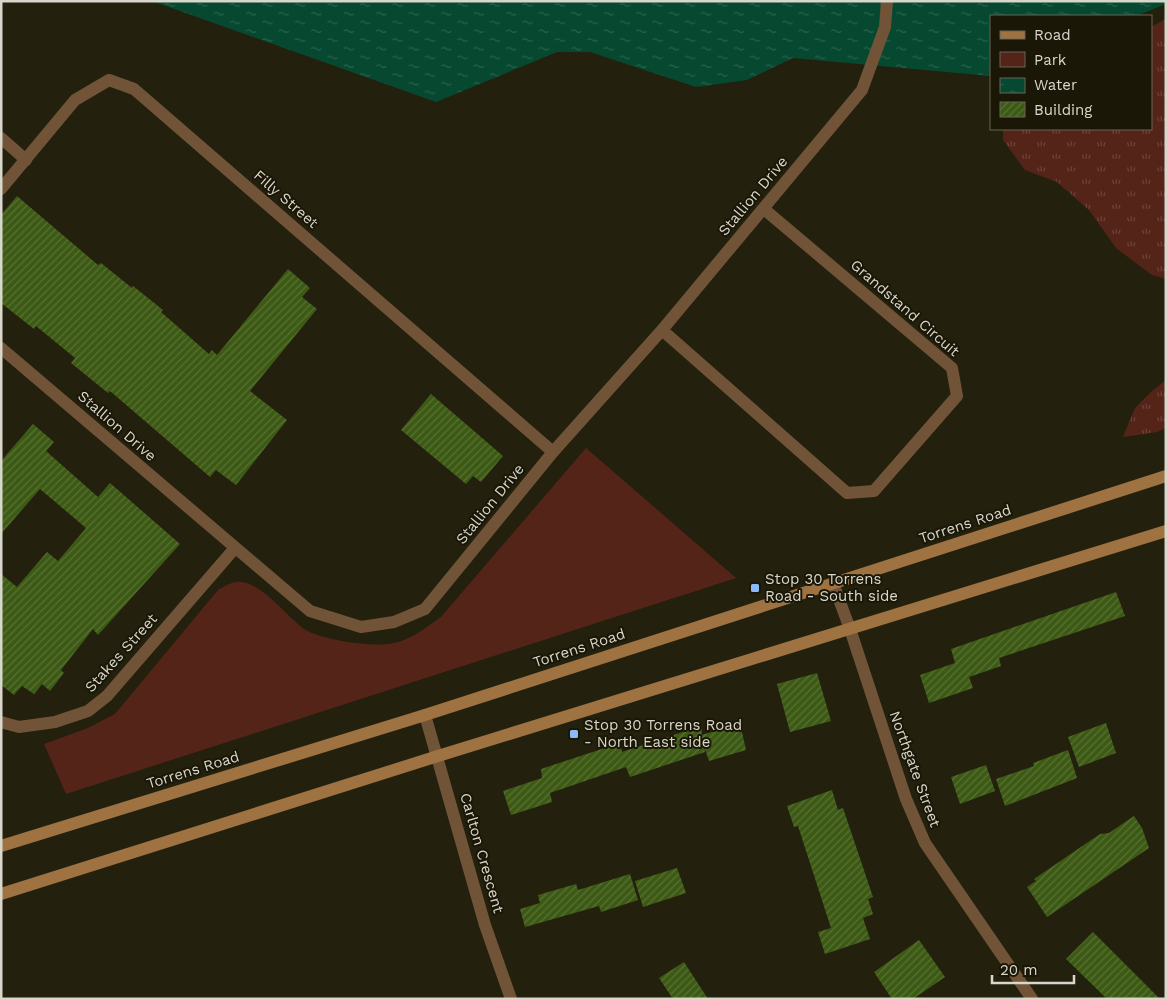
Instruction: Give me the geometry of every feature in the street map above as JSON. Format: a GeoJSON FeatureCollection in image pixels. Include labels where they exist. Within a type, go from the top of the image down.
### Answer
{"type":"FeatureCollection","features":[{"type":"Feature","properties":{"kind":"main road","name":"Torrens Road"},"geometry":{"type":"LineString","coordinates":[[1,846],[425,715],[1166,476]]}},
{"type":"Feature","properties":{"kind":"main road"},"geometry":{"type":"LineString","coordinates":[[1,894],[438,756],[1166,531]]}},
{"type":"Feature","properties":{"kind":"street","name":"Stallion Drive"},"geometry":{"type":"LineString","coordinates":[[1,348],[310,611],[360,627],[394,622],[426,608],[553,452],[662,330],[862,90],[885,28],[887,1]]}},
{"type":"Feature","properties":{"kind":"street","name":"Filly Street"},"geometry":{"type":"LineString","coordinates":[[1,188],[75,100],[110,80],[134,89],[553,452]]}},
{"type":"Feature","properties":{"kind":"street"},"geometry":{"type":"LineString","coordinates":[[1,138],[26,160]]}},
{"type":"Feature","properties":{"kind":"street","name":"Grandstand Circuit"},"geometry":{"type":"LineString","coordinates":[[662,330],[847,493],[874,491],[957,396],[952,368],[764,209]]}},
{"type":"Feature","properties":{"kind":"street","name":"Stakes Street"},"geometry":{"type":"LineString","coordinates":[[1,722],[19,727],[66,720],[88,710],[107,696],[235,548]]}},
{"type":"Feature","properties":{"kind":"street","name":"Northgate Street"},"geometry":{"type":"LineString","coordinates":[[833,583],[906,799],[925,843],[1032,999]]}},
{"type":"Feature","properties":{"kind":"street","name":"Carlton Crescent"},"geometry":{"type":"LineString","coordinates":[[425,715],[485,925],[511,999]]}},
{"type":"Feature","properties":{"kind":"green space"},"geometry":{"type":"Polygon","coordinates":[[[1166,19],[1166,279],[1152,275],[1116,248],[1089,210],[1057,182],[1025,170],[1003,140],[1003,130],[1152,130],[1152,26],[1166,19]]]}},
{"type":"Feature","properties":{"kind":"green space"},"geometry":{"type":"Polygon","coordinates":[[[1166,380],[1166,428],[1157,432],[1123,437],[1135,408],[1166,380]]]}},
{"type":"Feature","properties":{"kind":"green space"},"geometry":{"type":"Polygon","coordinates":[[[586,448],[736,578],[66,794],[44,744],[88,728],[115,714],[218,590],[236,582],[254,586],[304,629],[323,637],[362,644],[394,643],[407,639],[441,617],[586,448]]]}},
{"type":"Feature","properties":{"kind":"water"},"geometry":{"type":"Polygon","coordinates":[[[152,1],[1166,1],[1166,4],[1138,15],[990,15],[990,76],[793,58],[747,80],[696,87],[590,52],[557,52],[436,102],[152,1]]]}},
{"type":"Feature","properties":{"kind":"building"},"geometry":{"type":"Polygon","coordinates":[[[17,196],[98,265],[101,263],[163,310],[161,312],[209,354],[212,350],[217,355],[288,269],[310,288],[302,297],[317,309],[250,391],[287,420],[236,485],[216,470],[210,477],[110,391],[108,393],[71,363],[75,358],[36,326],[34,329],[1,303],[1,215],[17,196]]]}},
{"type":"Feature","properties":{"kind":"building"},"geometry":{"type":"Polygon","coordinates":[[[431,394],[503,456],[481,482],[473,476],[466,484],[401,430],[431,394]]]}},
{"type":"Feature","properties":{"kind":"building"},"geometry":{"type":"Polygon","coordinates":[[[33,424],[54,442],[46,451],[98,497],[110,483],[180,544],[98,635],[93,629],[61,670],[64,673],[50,691],[42,684],[34,694],[22,686],[14,695],[1,685],[1,574],[17,587],[47,552],[58,561],[86,528],[40,489],[1,534],[1,461],[33,424]]]}},
{"type":"Feature","properties":{"kind":"building"},"geometry":{"type":"Polygon","coordinates":[[[1116,592],[1125,616],[999,658],[1001,666],[969,677],[973,688],[929,703],[920,675],[955,663],[951,649],[1116,592]]]}},
{"type":"Feature","properties":{"kind":"building"},"geometry":{"type":"Polygon","coordinates":[[[817,673],[831,721],[790,732],[777,684],[817,673]]]}},
{"type":"Feature","properties":{"kind":"building"},"geometry":{"type":"Polygon","coordinates":[[[740,723],[746,750],[709,761],[704,746],[705,752],[630,777],[626,767],[550,793],[552,802],[511,815],[503,791],[542,778],[541,769],[620,743],[622,752],[701,726],[702,735],[740,723]]]}},
{"type":"Feature","properties":{"kind":"building"},"geometry":{"type":"Polygon","coordinates":[[[1106,723],[1116,753],[1079,767],[1068,737],[1106,723]]]}},
{"type":"Feature","properties":{"kind":"building"},"geometry":{"type":"Polygon","coordinates":[[[1068,750],[1077,778],[1005,806],[996,779],[1034,766],[1033,763],[1068,750]]]}},
{"type":"Feature","properties":{"kind":"building"},"geometry":{"type":"Polygon","coordinates":[[[986,765],[995,791],[960,804],[951,777],[986,765]]]}},
{"type":"Feature","properties":{"kind":"building"},"geometry":{"type":"Polygon","coordinates":[[[832,790],[838,810],[843,808],[873,897],[868,899],[873,914],[863,918],[870,939],[825,954],[818,932],[831,928],[798,826],[794,827],[787,806],[832,790]]]}},
{"type":"Feature","properties":{"kind":"building"},"geometry":{"type":"Polygon","coordinates":[[[1134,816],[1142,828],[1149,848],[1047,917],[1027,887],[1036,881],[1034,879],[1100,834],[1109,833],[1134,816]]]}},
{"type":"Feature","properties":{"kind":"building"},"geometry":{"type":"Polygon","coordinates":[[[677,868],[686,893],[643,907],[635,881],[677,868]]]}},
{"type":"Feature","properties":{"kind":"building"},"geometry":{"type":"Polygon","coordinates":[[[630,874],[638,900],[601,912],[599,906],[525,927],[520,909],[540,903],[538,895],[576,884],[578,890],[630,874]]]}},
{"type":"Feature","properties":{"kind":"building"},"geometry":{"type":"Polygon","coordinates":[[[1093,932],[1160,999],[1107,999],[1066,959],[1093,932]]]}},
{"type":"Feature","properties":{"kind":"building"},"geometry":{"type":"Polygon","coordinates":[[[919,940],[945,977],[913,999],[892,999],[874,972],[919,940]]]}},
{"type":"Feature","properties":{"kind":"building"},"geometry":{"type":"Polygon","coordinates":[[[684,962],[708,999],[673,999],[659,978],[684,962]]]}},
{"type":"Feature","properties":{"kind":"place","name":"Stop 30 Torrens Road - South side"},"geometry":{"type":"Point","coordinates":[755,588]}},
{"type":"Feature","properties":{"kind":"place","name":"Stop 30 Torrens Road - North East side"},"geometry":{"type":"Point","coordinates":[574,734]}}]}
